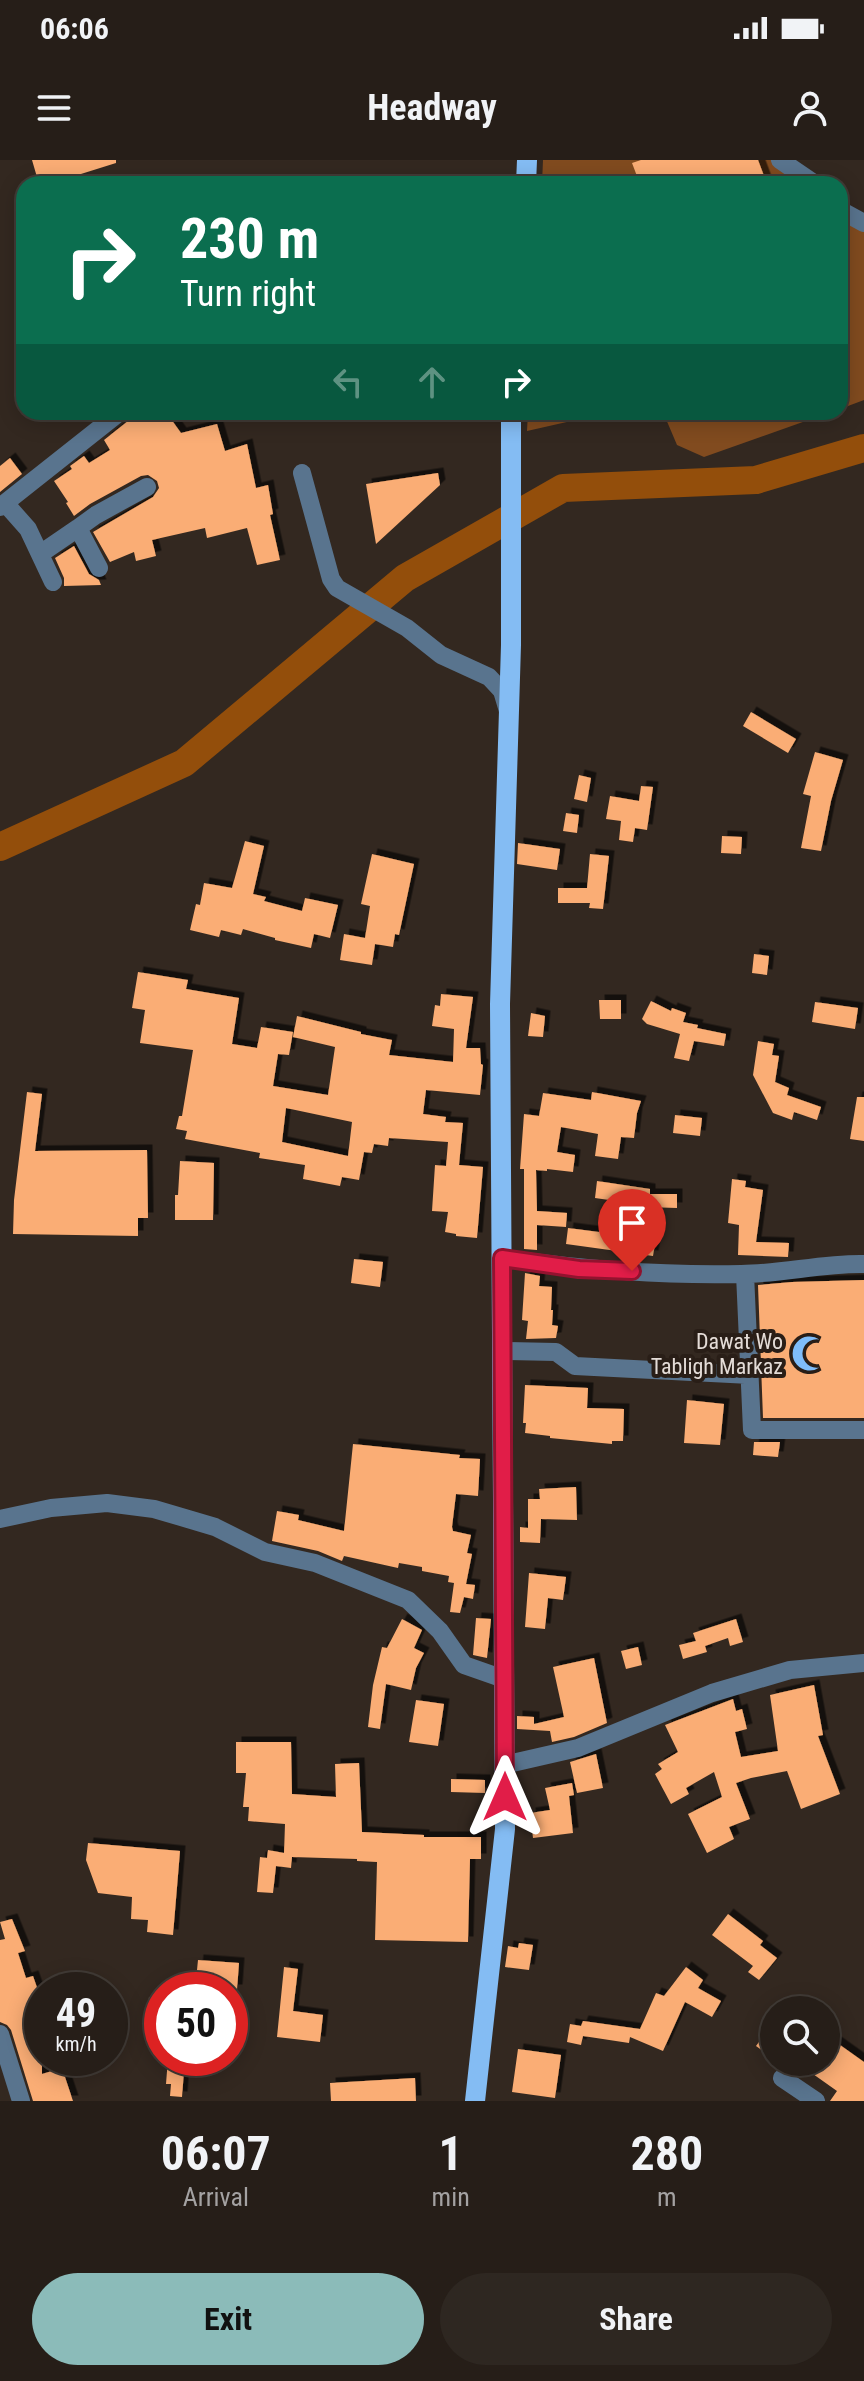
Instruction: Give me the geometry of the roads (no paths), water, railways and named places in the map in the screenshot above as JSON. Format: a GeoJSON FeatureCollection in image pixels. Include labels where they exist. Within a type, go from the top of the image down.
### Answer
{"type":"FeatureCollection","features":[{"type":"Feature","properties":{"kind":"main road"},"geometry":{"type":"LineString","coordinates":[[475,2101],[505,1829],[500,1004],[511,645],[511,420]]}},
{"type":"Feature","properties":{"kind":"street"},"geometry":{"type":"LineString","coordinates":[[780,160],[803,176]]}},
{"type":"Feature","properties":{"kind":"street"},"geometry":{"type":"LineString","coordinates":[[53,582],[28,529],[2,505],[110,420]]}},
{"type":"Feature","properties":{"kind":"street"},"geometry":{"type":"LineString","coordinates":[[302,473],[331,579],[344,593],[407,628],[441,655],[489,677],[502,691],[509,714]]}},
{"type":"Feature","properties":{"kind":"street"},"geometry":{"type":"LineString","coordinates":[[40,554],[96,515],[147,487]]}},
{"type":"Feature","properties":{"kind":"street"},"geometry":{"type":"LineString","coordinates":[[78,528],[99,568]]}},
{"type":"Feature","properties":{"kind":"street"},"geometry":{"type":"LineString","coordinates":[[502,1258],[579,1269],[745,1274],[845,1263],[864,1264]]}},
{"type":"Feature","properties":{"kind":"street"},"geometry":{"type":"LineString","coordinates":[[745,1274],[752,1430],[864,1430]]}},
{"type":"Feature","properties":{"kind":"street"},"geometry":{"type":"LineString","coordinates":[[502,1351],[556,1352],[575,1366],[750,1375]]}},
{"type":"Feature","properties":{"kind":"street"},"geometry":{"type":"LineString","coordinates":[[0,1519],[51,1508],[107,1503],[154,1509],[215,1527],[265,1552],[315,1563],[408,1600],[440,1631],[464,1665],[504,1679]]}},
{"type":"Feature","properties":{"kind":"street"},"geometry":{"type":"LineString","coordinates":[[504,1765],[578,1748],[712,1693],[790,1670],[864,1663]]}},
{"type":"Feature","properties":{"kind":"street"},"geometry":{"type":"LineString","coordinates":[[0,2034],[21,2101]]}},
{"type":"Feature","properties":{"kind":"street"},"geometry":{"type":"LineString","coordinates":[[782,2078],[816,2101]]}},
{"type":"Feature","properties":{"kind":"waterway"},"geometry":{"type":"LineString","coordinates":[[0,847],[184,763],[405,578],[563,488],[756,480],[864,448]]}},
{"type":"Feature","properties":{"kind":"place","name":"Dawat Wo Tabligh Markaz"},"geometry":{"type":"Point","coordinates":[809,1354]}}]}
